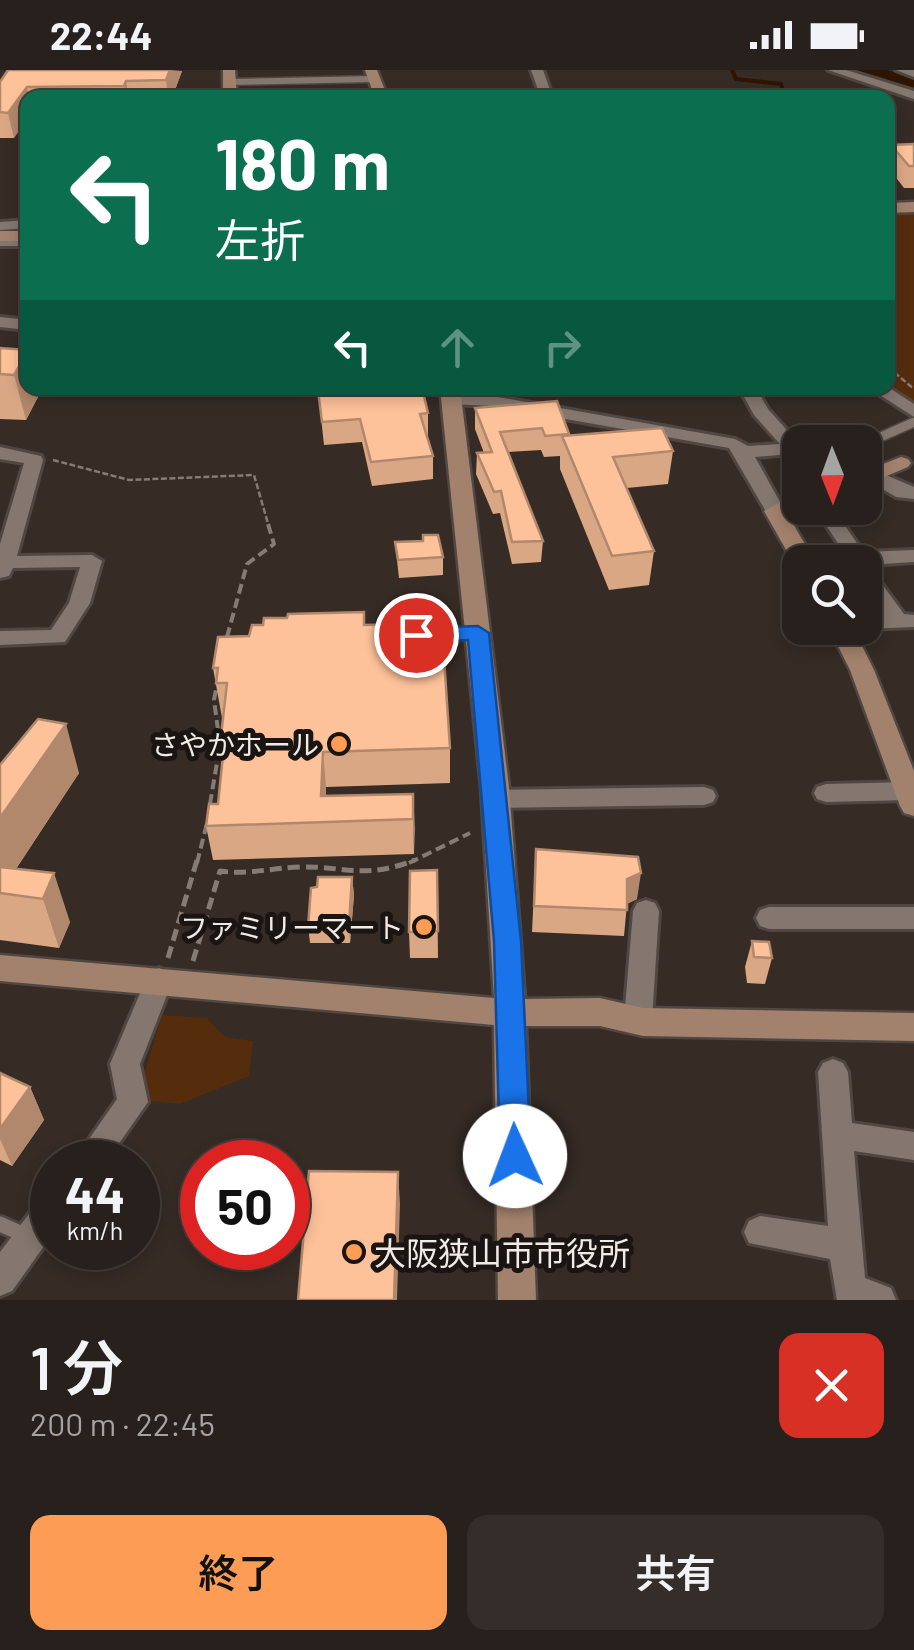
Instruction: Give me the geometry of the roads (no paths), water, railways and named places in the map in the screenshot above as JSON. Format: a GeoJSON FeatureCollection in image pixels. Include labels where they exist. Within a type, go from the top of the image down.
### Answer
{"type":"FeatureCollection","features":[{"type":"Feature","properties":{"kind":"main road"},"geometry":{"type":"LineString","coordinates":[[450,395],[496,800],[510,1013],[517,1300]]}},
{"type":"Feature","properties":{"kind":"main road"},"geometry":{"type":"LineString","coordinates":[[882,473],[908,461]]}},
{"type":"Feature","properties":{"kind":"main road"},"geometry":{"type":"LineString","coordinates":[[782,507],[775,511],[794,545]]}},
{"type":"Feature","properties":{"kind":"main road"},"geometry":{"type":"LineString","coordinates":[[850,645],[911,799]]}},
{"type":"Feature","properties":{"kind":"main road"},"geometry":{"type":"LineString","coordinates":[[0,968],[510,1013],[600,1012],[638,1020],[914,1027]]}},
{"type":"Feature","properties":{"kind":"street"},"geometry":{"type":"LineString","coordinates":[[834,70],[914,94]]}},
{"type":"Feature","properties":{"kind":"street"},"geometry":{"type":"LineString","coordinates":[[902,70],[914,74]]}},
{"type":"Feature","properties":{"kind":"street"},"geometry":{"type":"LineString","coordinates":[[462,395],[734,444],[743,452],[775,511]]}},
{"type":"Feature","properties":{"kind":"street"},"geometry":{"type":"LineString","coordinates":[[752,395],[760,411],[782,435]]}},
{"type":"Feature","properties":{"kind":"street"},"geometry":{"type":"LineString","coordinates":[[888,395],[914,412]]}},
{"type":"Feature","properties":{"kind":"street"},"geometry":{"type":"LineString","coordinates":[[743,452],[782,451]]}},
{"type":"Feature","properties":{"kind":"street"},"geometry":{"type":"LineString","coordinates":[[0,452],[34,460],[4,569],[92,560],[79,604],[57,637],[0,638]]}},
{"type":"Feature","properties":{"kind":"street"},"geometry":{"type":"LineString","coordinates":[[882,484],[903,494],[914,493]]}},
{"type":"Feature","properties":{"kind":"street"},"geometry":{"type":"LineString","coordinates":[[882,561],[914,556]]}},
{"type":"Feature","properties":{"kind":"street"},"geometry":{"type":"LineString","coordinates":[[882,591],[906,621]]}},
{"type":"Feature","properties":{"kind":"street"},"geometry":{"type":"LineString","coordinates":[[826,793],[911,799]]}},
{"type":"Feature","properties":{"kind":"street"},"geometry":{"type":"LineString","coordinates":[[496,800],[704,796]]}},
{"type":"Feature","properties":{"kind":"street"},"geometry":{"type":"LineString","coordinates":[[638,1020],[646,911]]}},
{"type":"Feature","properties":{"kind":"street"},"geometry":{"type":"LineString","coordinates":[[769,918],[914,918]]}},
{"type":"Feature","properties":{"kind":"street"},"geometry":{"type":"LineString","coordinates":[[104,1140],[133,1102],[125,1064],[173,982]]}},
{"type":"Feature","properties":{"kind":"street"},"geometry":{"type":"LineString","coordinates":[[833,1072],[849,1289],[879,1300]]}},
{"type":"Feature","properties":{"kind":"street"},"geometry":{"type":"LineString","coordinates":[[838,1136],[914,1146]]}},
{"type":"Feature","properties":{"kind":"street"},"geometry":{"type":"LineString","coordinates":[[760,1232],[846,1246]]}},
{"type":"Feature","properties":{"kind":"street"},"geometry":{"type":"LineString","coordinates":[[0,1278],[30,1238]]}},
{"type":"Feature","properties":{"kind":"lane"},"geometry":{"type":"LineString","coordinates":[[229,83],[372,74]]}},
{"type":"Feature","properties":{"kind":"lane"},"geometry":{"type":"LineString","coordinates":[[882,436],[914,422]]}},
{"type":"Feature","properties":{"kind":"lane"},"geometry":{"type":"LineString","coordinates":[[413,635],[478,633]]}},
{"type":"Feature","properties":{"kind":"lane"},"geometry":{"type":"LineString","coordinates":[[0,1224],[30,1238]]}},
{"type":"Feature","properties":{"kind":"waterway"},"geometry":{"type":"LineString","coordinates":[[732,70],[736,79],[781,84],[783,90]]}},
{"type":"Feature","properties":{"kind":"waterway"},"geometry":{"type":"LineString","coordinates":[[867,70],[914,85]]}},
{"type":"Feature","properties":{"kind":"place","name":"さやかホール"},"geometry":{"type":"Point","coordinates":[339,744]}},
{"type":"Feature","properties":{"kind":"place","name":"ファミリーマート"},"geometry":{"type":"Point","coordinates":[424,927]}},
{"type":"Feature","properties":{"kind":"place","name":"大阪狭山市市役所"},"geometry":{"type":"Point","coordinates":[354,1252]}}]}
